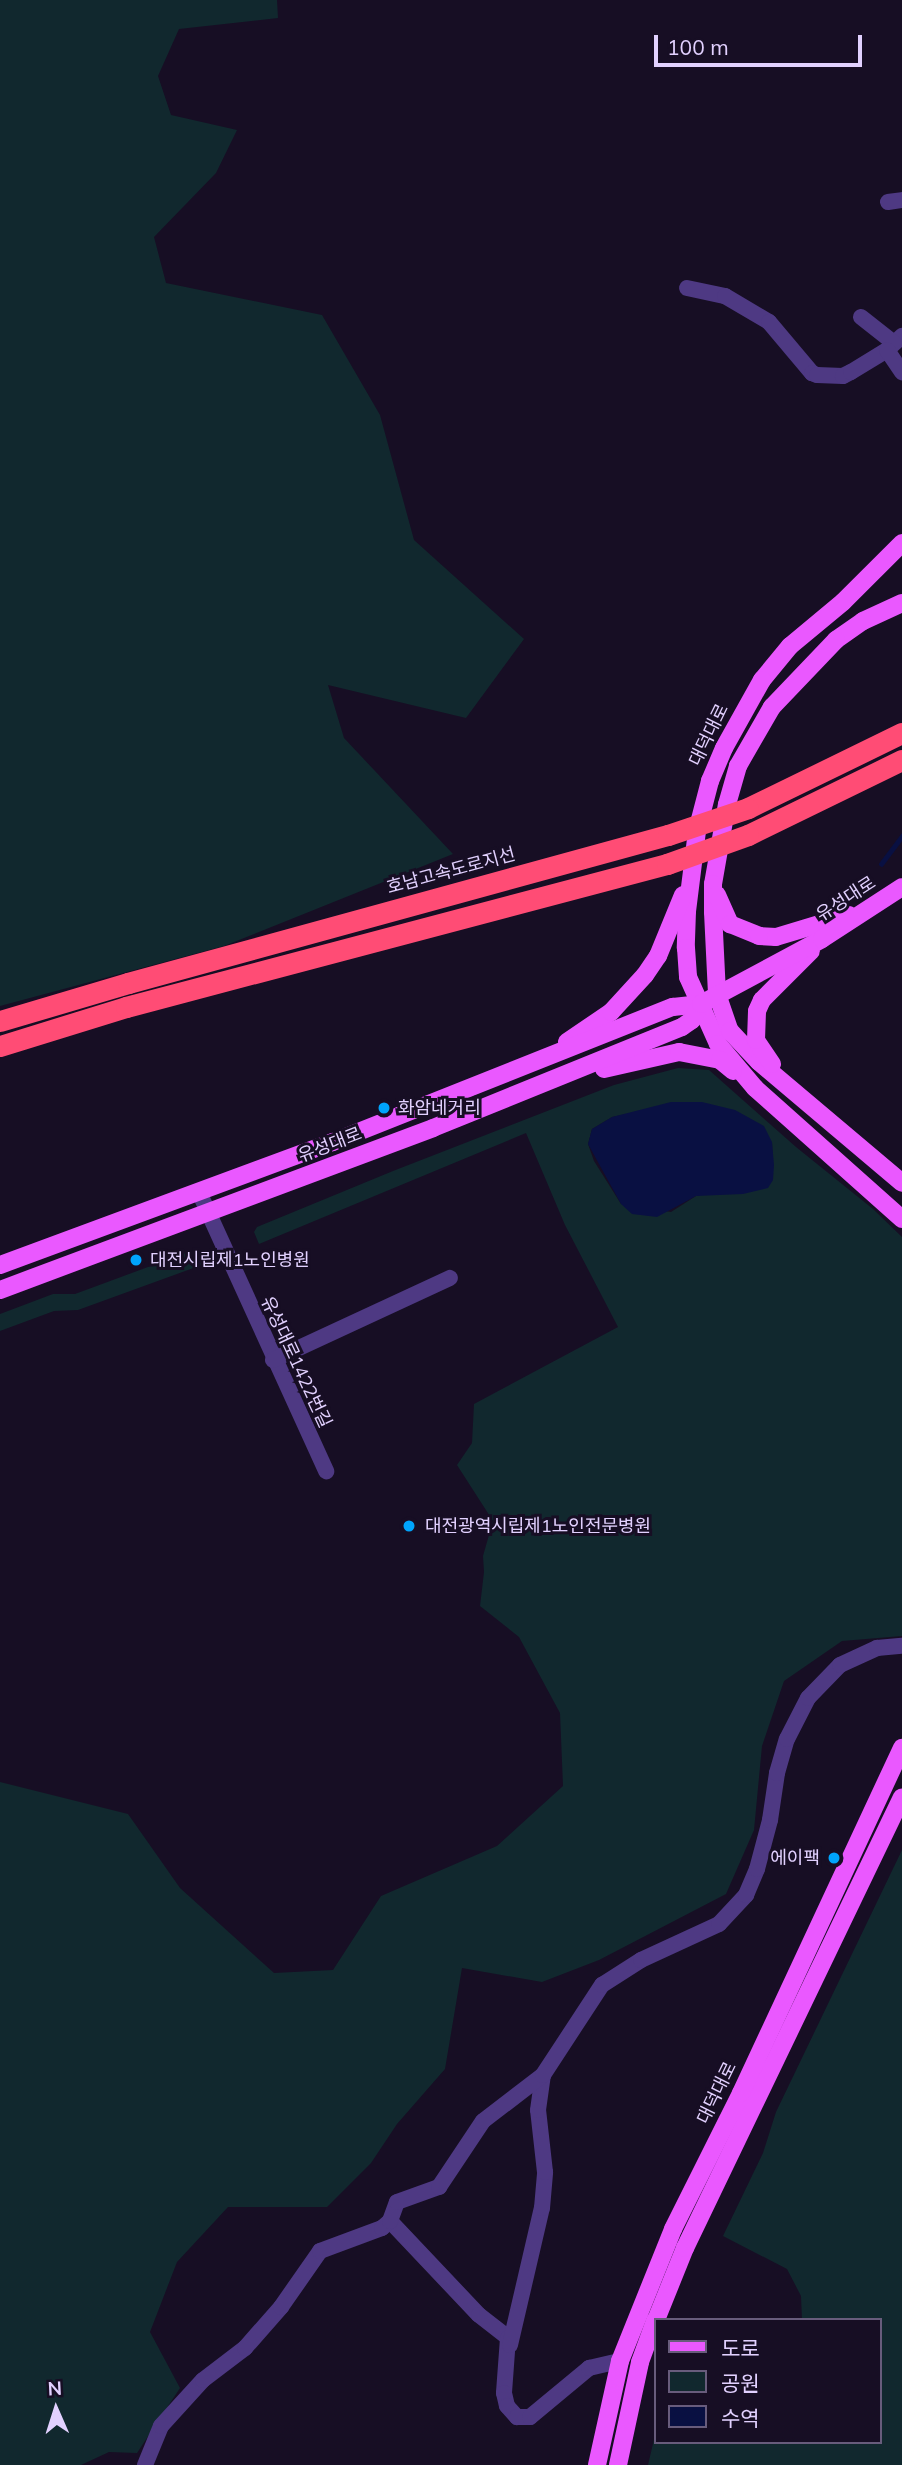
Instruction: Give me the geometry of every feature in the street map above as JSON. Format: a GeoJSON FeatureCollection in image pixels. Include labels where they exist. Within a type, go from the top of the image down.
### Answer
{"type":"FeatureCollection","features":[{"type":"Feature","properties":{"kind":"highway","name":"호남고속도로지선"},"geometry":{"type":"LineString","coordinates":[[0,1021],[668,835],[748,808],[902,733]]}},
{"type":"Feature","properties":{"kind":"highway"},"geometry":{"type":"LineString","coordinates":[[0,1046],[126,1007],[667,864],[748,835],[902,760]]}},
{"type":"Feature","properties":{"kind":"main road","name":"대덕대로"},"geometry":{"type":"LineString","coordinates":[[755,1088],[714,1038],[688,977],[686,936],[690,879],[697,831],[710,781],[762,680],[790,646],[843,602],[902,542]]}},
{"type":"Feature","properties":{"kind":"main road"},"geometry":{"type":"LineString","coordinates":[[902,603],[863,621],[836,640],[772,707],[738,766],[727,804],[713,884],[718,994],[730,1031],[759,1062],[902,1183]]}},
{"type":"Feature","properties":{"kind":"main road"},"geometry":{"type":"LineString","coordinates":[[690,879],[693,914],[700,922],[713,912]]}},
{"type":"Feature","properties":{"kind":"main road"},"geometry":{"type":"LineString","coordinates":[[519,1069],[582,1032],[629,995],[658,956],[690,879]]}},
{"type":"Feature","properties":{"kind":"main road"},"geometry":{"type":"LineString","coordinates":[[713,884],[720,907],[730,924],[759,936],[776,937],[873,908]]}},
{"type":"Feature","properties":{"kind":"main road","name":"유성대로"},"geometry":{"type":"LineString","coordinates":[[0,1265],[519,1069],[673,1007],[701,1004],[822,939],[902,887]]}},
{"type":"Feature","properties":{"kind":"main road"},"geometry":{"type":"LineString","coordinates":[[782,1079],[757,1040],[757,1011],[762,1000],[822,939]]}},
{"type":"Feature","properties":{"kind":"main road","name":"유성대로"},"geometry":{"type":"LineString","coordinates":[[0,1290],[207,1215],[682,1027],[692,1020],[701,1004]]}},
{"type":"Feature","properties":{"kind":"main road"},"geometry":{"type":"LineString","coordinates":[[559,1077],[672,1053],[691,1052],[720,1060],[902,1219]]}},
{"type":"Feature","properties":{"kind":"main road","name":"대덕대로"},"geometry":{"type":"LineString","coordinates":[[597,2465],[620,2361],[673,2229],[741,2093],[902,1748]]}},
{"type":"Feature","properties":{"kind":"main road"},"geometry":{"type":"LineString","coordinates":[[656,2318],[685,2248],[902,1798]]}},
{"type":"Feature","properties":{"kind":"main road"},"geometry":{"type":"LineString","coordinates":[[618,2465],[640,2362],[654,2323]]}},
{"type":"Feature","properties":{"kind":"street"},"geometry":{"type":"LineString","coordinates":[[687,288],[725,296],[769,321],[812,373],[817,375],[843,376],[894,343]]}},
{"type":"Feature","properties":{"kind":"street"},"geometry":{"type":"LineString","coordinates":[[861,317],[894,343],[902,372]]}},
{"type":"Feature","properties":{"kind":"street","name":"유성대로1422번길"},"geometry":{"type":"LineString","coordinates":[[198,1192],[326,1471]]}},
{"type":"Feature","properties":{"kind":"street"},"geometry":{"type":"LineString","coordinates":[[273,1360],[450,1278]]}},
{"type":"Feature","properties":{"kind":"street"},"geometry":{"type":"LineString","coordinates":[[145,2465],[161,2427],[203,2380],[245,2348],[281,2307],[320,2251],[336,2242],[383,2228],[390,2221],[397,2202],[439,2187],[483,2121],[543,2075],[603,1985],[641,1959],[719,1924],[746,1895],[770,1820],[777,1773],[787,1739],[808,1699],[840,1665],[877,1648],[902,1646]]}},
{"type":"Feature","properties":{"kind":"street"},"geometry":{"type":"LineString","coordinates":[[543,2075],[538,2110],[545,2172],[542,2208],[510,2345],[503,2386],[505,2400],[511,2412],[523,2418],[530,2417],[589,2368],[620,2361]]}},
{"type":"Feature","properties":{"kind":"street"},"geometry":{"type":"LineString","coordinates":[[390,2221],[479,2315],[504,2333],[510,2345]]}},
{"type":"Feature","properties":{"kind":"green space"},"geometry":{"type":"Polygon","coordinates":[[[0,0],[277,0],[278,18],[179,29],[158,76],[171,115],[237,130],[216,173],[154,237],[166,283],[322,315],[380,415],[414,540],[524,639],[466,718],[328,685],[344,738],[453,854],[224,946],[0,1006],[0,0]]]}},
{"type":"Feature","properties":{"kind":"green space"},"geometry":{"type":"Polygon","coordinates":[[[678,1068],[709,1070],[796,1147],[873,1209],[902,1237],[902,1636],[842,1641],[784,1681],[762,1746],[754,1830],[726,1894],[599,1960],[542,1982],[462,1968],[445,2069],[397,2124],[371,2163],[327,2207],[228,2207],[177,2262],[150,2332],[180,2388],[137,2453],[109,2452],[81,2465],[0,2465],[0,1782],[128,1814],[180,1888],[274,1973],[333,1970],[381,1896],[497,1846],[563,1786],[560,1713],[519,1637],[480,1606],[483,1556],[493,1521],[457,1465],[472,1443],[474,1404],[618,1327],[565,1225],[526,1133],[259,1244],[254,1232],[257,1227],[393,1171],[614,1085],[678,1068]],[[656,1108],[612,1117],[592,1129],[588,1144],[594,1161],[621,1204],[671,1212],[696,1196],[773,1180],[772,1142],[656,1108]]]}},
{"type":"Feature","properties":{"kind":"green space"},"geometry":{"type":"Polygon","coordinates":[[[194,1250],[206,1255],[210,1262],[78,1310],[54,1311],[0,1331],[0,1314],[53,1294],[75,1294],[194,1250]]]}},
{"type":"Feature","properties":{"kind":"green space"},"geometry":{"type":"Polygon","coordinates":[[[902,1850],[902,2465],[648,2465],[654,2439],[654,2444],[881,2444],[881,2318],[802,2318],[801,2296],[787,2269],[723,2236],[763,2153],[776,2112],[902,1850]]]}},
{"type":"Feature","properties":{"kind":"water"},"geometry":{"type":"Polygon","coordinates":[[[671,1102],[702,1102],[735,1110],[764,1126],[772,1142],[774,1165],[773,1180],[768,1188],[743,1194],[696,1196],[657,1217],[632,1214],[621,1204],[588,1144],[592,1129],[612,1117],[671,1102]]]}},
{"type":"Feature","properties":{"kind":"waterway"},"geometry":{"type":"LineString","coordinates":[[881,864],[902,836]]}},
{"type":"Feature","properties":{"kind":"place","name":"화암네거리"},"geometry":{"type":"Point","coordinates":[384,1108]}},
{"type":"Feature","properties":{"kind":"place","name":"대전시립제1노인병원"},"geometry":{"type":"Point","coordinates":[136,1260]}},
{"type":"Feature","properties":{"kind":"place","name":"대전광역시립제1노인전문병원"},"geometry":{"type":"Point","coordinates":[409,1526]}},
{"type":"Feature","properties":{"kind":"place","name":"에이팩"},"geometry":{"type":"Point","coordinates":[834,1858]}}]}
